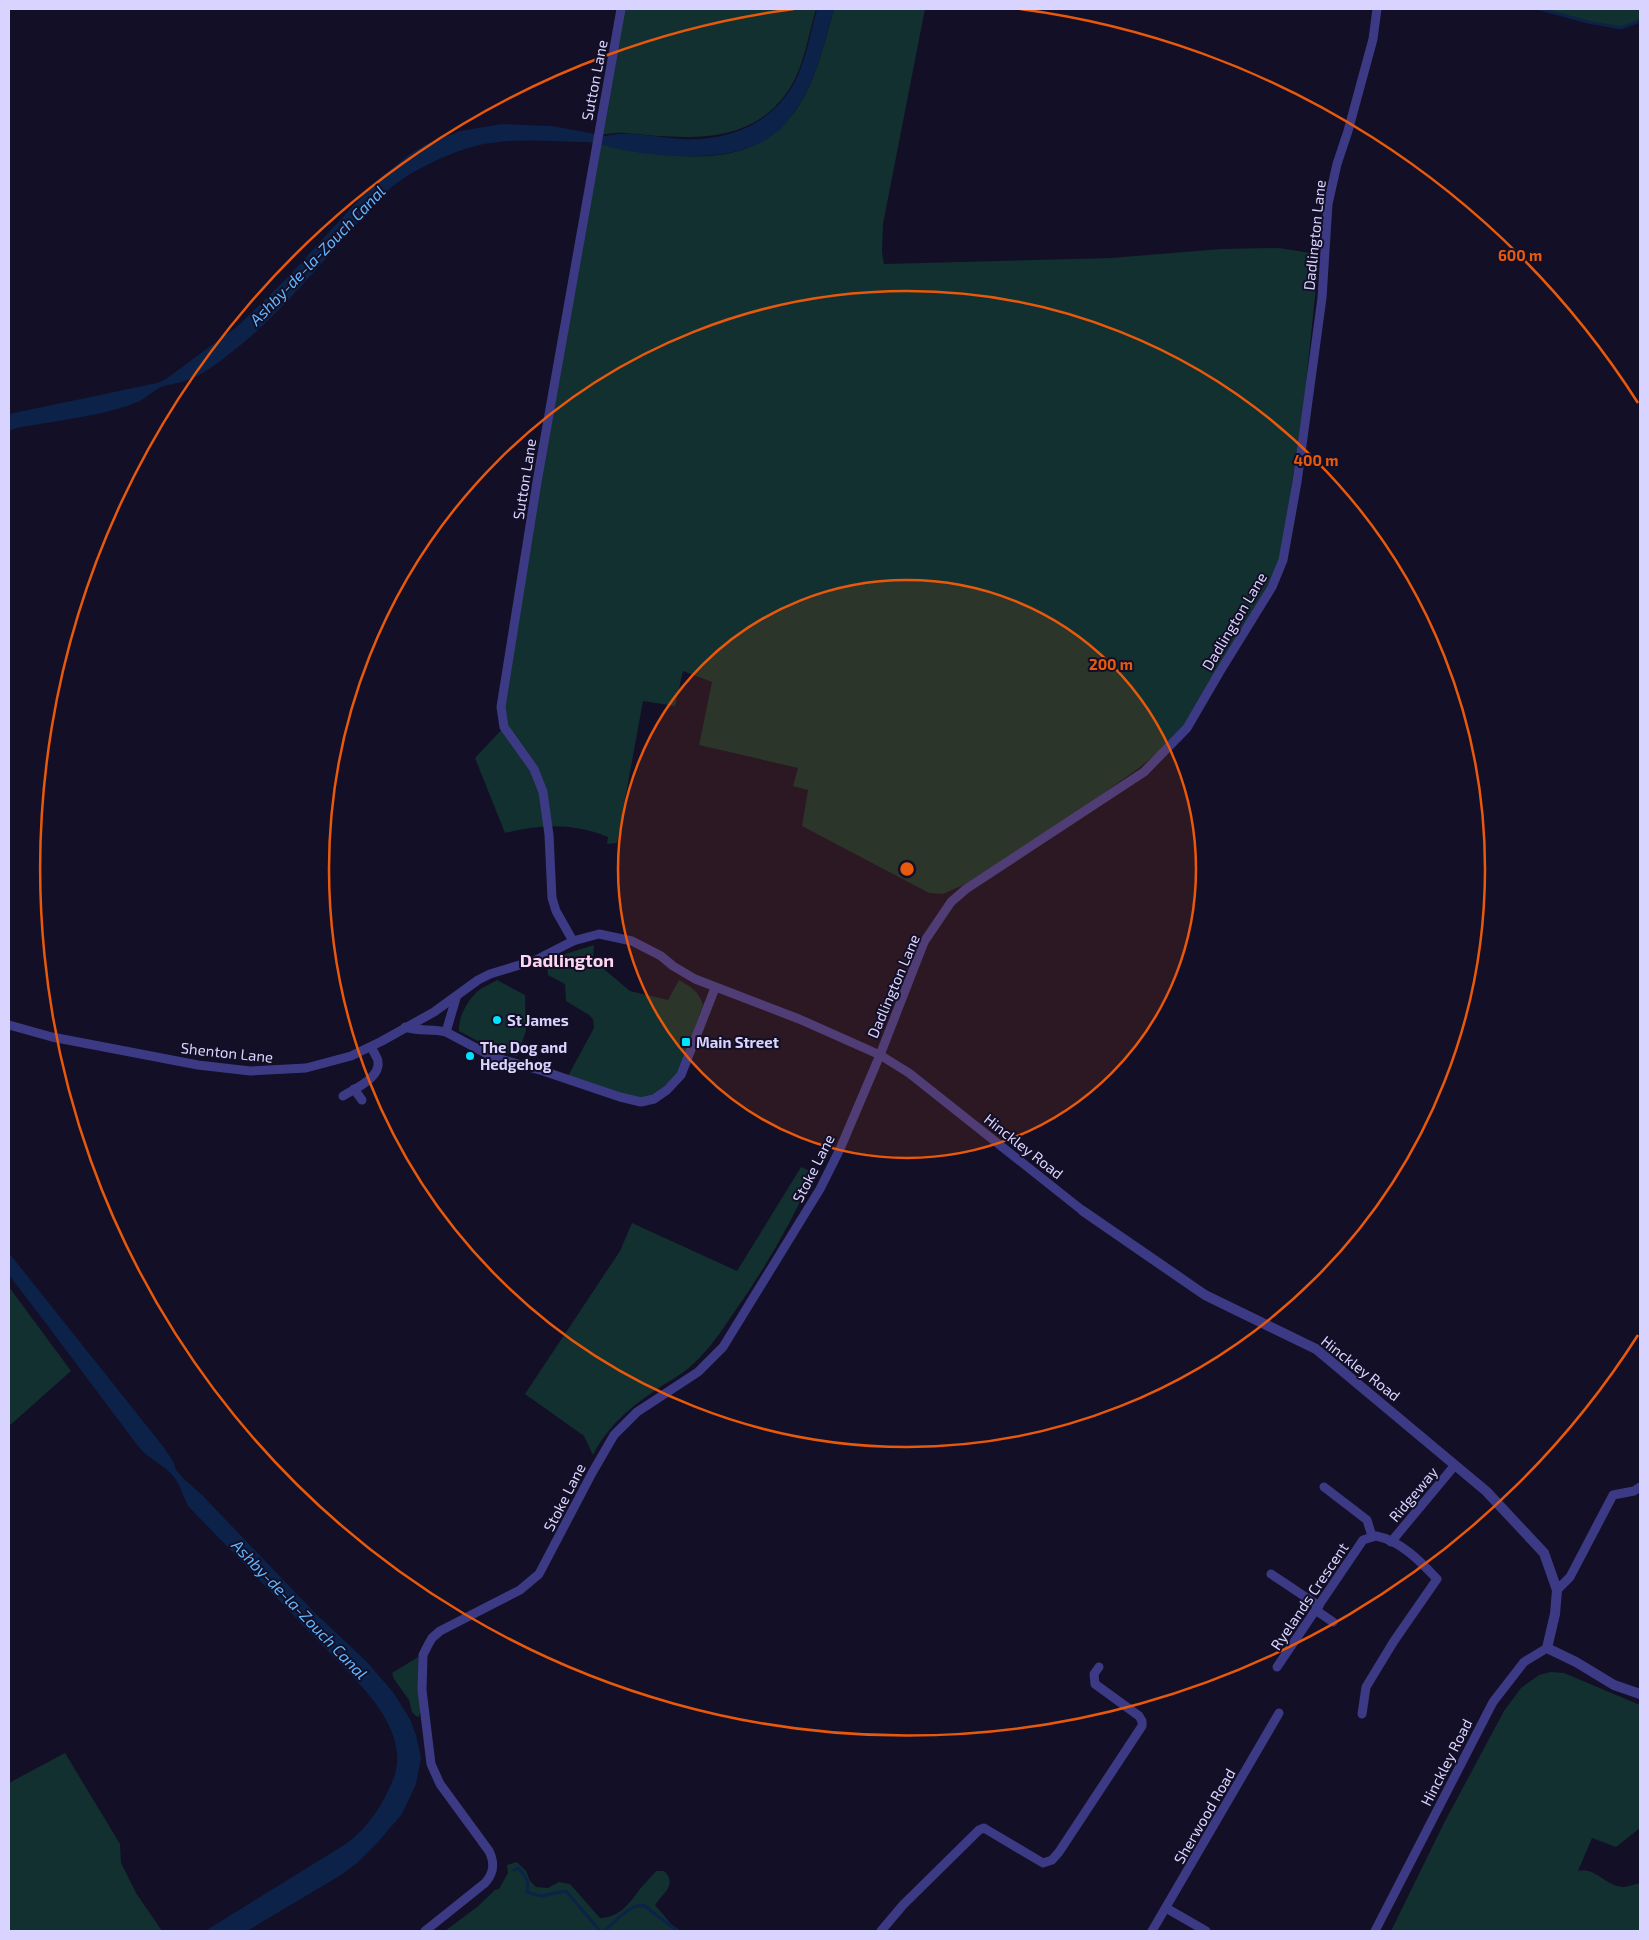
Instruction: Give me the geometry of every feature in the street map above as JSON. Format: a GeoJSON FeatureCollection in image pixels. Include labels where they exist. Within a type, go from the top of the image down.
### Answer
{"type":"FeatureCollection","features":[{"type":"Feature","properties":{"kind":"street","name":"Sutton Lane"},"geometry":{"type":"LineString","coordinates":[[573,941],[556,911],[552,898],[549,834],[543,792],[534,770],[504,728],[501,706],[540,463],[621,9]]}},
{"type":"Feature","properties":{"kind":"street","name":"Dadlington Lane"},"geometry":{"type":"LineString","coordinates":[[880,1055],[924,942],[951,902],[966,889],[1144,772],[1168,750],[1187,728],[1272,587],[1283,560],[1297,482],[1322,298],[1328,204],[1337,164],[1373,39],[1377,9]]}},
{"type":"Feature","properties":{"kind":"street"},"geometry":{"type":"LineString","coordinates":[[405,1027],[411,1030],[435,1029],[446,1032],[492,1057],[641,1102],[654,1099],[667,1090],[681,1074],[715,988],[682,973],[661,956],[632,941],[599,934],[573,941],[536,960],[478,980],[456,998],[446,1032]]}},
{"type":"Feature","properties":{"kind":"street","name":"Hinckley Road"},"geometry":{"type":"LineString","coordinates":[[715,988],[799,1019],[880,1055],[909,1073],[1083,1211],[1205,1296],[1316,1349],[1486,1491],[1544,1553],[1557,1590],[1555,1614],[1547,1648],[1524,1662],[1493,1702],[1375,1931]]}},
{"type":"Feature","properties":{"kind":"street","name":"Shenton Lane"},"geometry":{"type":"LineString","coordinates":[[9,1025],[52,1037],[182,1062],[250,1071],[306,1068],[329,1063],[371,1047],[456,998]]}},
{"type":"Feature","properties":{"kind":"street"},"geometry":{"type":"LineString","coordinates":[[343,1096],[371,1078],[377,1070],[378,1061],[371,1047]]}},
{"type":"Feature","properties":{"kind":"street","name":"Stoke Lane"},"geometry":{"type":"LineString","coordinates":[[425,1931],[485,1883],[490,1877],[494,1861],[489,1851],[440,1784],[431,1764],[422,1690],[423,1655],[428,1645],[432,1638],[440,1631],[520,1590],[539,1574],[614,1435],[637,1412],[698,1372],[723,1347],[820,1189],[840,1149],[880,1055]]}},
{"type":"Feature","properties":{"kind":"street"},"geometry":{"type":"LineString","coordinates":[[354,1089],[362,1100]]}},
{"type":"Feature","properties":{"kind":"street","name":"Ridgeway"},"geometry":{"type":"LineString","coordinates":[[1391,1542],[1455,1465]]}},
{"type":"Feature","properties":{"kind":"street"},"geometry":{"type":"LineString","coordinates":[[1324,1487],[1367,1520],[1372,1536],[1391,1542],[1418,1560],[1437,1580],[1394,1641],[1366,1687],[1362,1714]]}},
{"type":"Feature","properties":{"kind":"street"},"geometry":{"type":"LineString","coordinates":[[1557,1590],[1570,1577],[1613,1495],[1640,1487]]}},
{"type":"Feature","properties":{"kind":"street","name":"Ryelands Crescent"},"geometry":{"type":"LineString","coordinates":[[1277,1667],[1361,1543],[1372,1536]]}},
{"type":"Feature","properties":{"kind":"street"},"geometry":{"type":"LineString","coordinates":[[1271,1574],[1318,1608],[1333,1622]]}},
{"type":"Feature","properties":{"kind":"street"},"geometry":{"type":"LineString","coordinates":[[1547,1648],[1614,1684],[1640,1694]]}},
{"type":"Feature","properties":{"kind":"street"},"geometry":{"type":"LineString","coordinates":[[881,1931],[903,1905],[973,1834],[984,1828],[1043,1863],[1052,1860],[1059,1852],[1142,1726],[1139,1716],[1095,1684],[1094,1674],[1099,1667]]}},
{"type":"Feature","properties":{"kind":"street","name":"Sherwood Road"},"geometry":{"type":"LineString","coordinates":[[1152,1931],[1279,1714]]}},
{"type":"Feature","properties":{"kind":"street"},"geometry":{"type":"LineString","coordinates":[[1166,1908],[1206,1931]]}},
{"type":"Feature","properties":{"kind":"green space"},"geometry":{"type":"Polygon","coordinates":[[[621,9],[816,9],[798,72],[788,91],[772,109],[754,122],[735,131],[692,137],[669,137],[621,133],[598,134],[621,9]]]}},
{"type":"Feature","properties":{"kind":"green space"},"geometry":{"type":"Polygon","coordinates":[[[834,9],[925,9],[883,224],[882,252],[884,264],[1111,258],[1221,249],[1279,248],[1317,254],[1318,268],[1305,392],[1283,549],[1275,573],[1191,715],[1174,739],[1139,768],[1076,813],[970,882],[943,894],[929,893],[802,826],[808,790],[793,786],[798,768],[699,745],[712,682],[683,671],[675,706],[643,701],[617,843],[607,844],[608,837],[595,832],[570,827],[532,828],[505,833],[475,758],[504,727],[501,707],[596,143],[657,154],[687,156],[716,155],[743,150],[768,138],[790,118],[808,89],[834,9]]]}},
{"type":"Feature","properties":{"kind":"green space"},"geometry":{"type":"Polygon","coordinates":[[[1540,9],[1640,9],[1640,21],[1621,28],[1588,22],[1540,9]]]}},
{"type":"Feature","properties":{"kind":"green space"},"geometry":{"type":"Polygon","coordinates":[[[594,945],[593,960],[630,991],[668,1000],[679,980],[694,990],[703,1005],[678,1074],[653,1098],[641,1100],[568,1076],[594,1028],[593,1019],[566,1001],[565,984],[548,975],[547,963],[559,956],[594,945]]]}},
{"type":"Feature","properties":{"kind":"green space"},"geometry":{"type":"Polygon","coordinates":[[[497,980],[525,995],[526,1031],[517,1056],[494,1050],[459,1031],[462,1015],[470,1000],[479,990],[497,980]]]}},
{"type":"Feature","properties":{"kind":"green space"},"geometry":{"type":"Polygon","coordinates":[[[801,1167],[814,1173],[806,1191],[768,1261],[720,1332],[705,1352],[689,1368],[646,1397],[620,1418],[605,1435],[593,1455],[584,1436],[525,1394],[620,1251],[632,1223],[737,1271],[801,1167]]]}},
{"type":"Feature","properties":{"kind":"green space"},"geometry":{"type":"Polygon","coordinates":[[[9,1287],[71,1371],[9,1426],[9,1287]]]}},
{"type":"Feature","properties":{"kind":"green space"},"geometry":{"type":"Polygon","coordinates":[[[418,1657],[421,1709],[419,1717],[412,1712],[409,1700],[394,1679],[392,1673],[418,1657]]]}},
{"type":"Feature","properties":{"kind":"green space"},"geometry":{"type":"Polygon","coordinates":[[[1551,1672],[1564,1673],[1640,1705],[1640,1828],[1616,1847],[1592,1838],[1578,1871],[1584,1870],[1596,1874],[1619,1886],[1625,1887],[1640,1883],[1640,1931],[1391,1931],[1444,1823],[1504,1711],[1521,1688],[1539,1675],[1551,1672]]]}},
{"type":"Feature","properties":{"kind":"green space"},"geometry":{"type":"Polygon","coordinates":[[[65,1753],[120,1844],[121,1863],[136,1893],[162,1931],[9,1931],[9,1783],[65,1753]]]}},
{"type":"Feature","properties":{"kind":"green space"},"geometry":{"type":"Polygon","coordinates":[[[517,1862],[526,1871],[530,1881],[536,1887],[548,1888],[559,1882],[570,1884],[600,1918],[613,1916],[618,1913],[628,1905],[656,1871],[664,1871],[670,1880],[668,1888],[655,1905],[671,1924],[681,1931],[445,1931],[477,1907],[495,1890],[499,1889],[508,1873],[507,1865],[517,1862]]]}},
{"type":"Feature","properties":{"kind":"water","name":"Ashby-de-la-Zouch Canal"},"geometry":{"type":"Polygon","coordinates":[[[817,9],[834,9],[812,81],[787,121],[778,131],[762,142],[725,154],[704,156],[662,155],[623,150],[589,142],[537,140],[489,143],[451,154],[416,170],[393,186],[272,317],[243,343],[208,370],[185,381],[161,387],[140,401],[110,411],[9,431],[9,414],[157,383],[166,379],[239,325],[287,278],[375,182],[410,154],[425,145],[460,131],[502,124],[552,126],[606,136],[634,134],[682,139],[718,137],[751,125],[778,105],[789,91],[804,59],[817,9]]]}},
{"type":"Feature","properties":{"kind":"water","name":"Ashby-de-la-Zouch Canal"},"geometry":{"type":"Polygon","coordinates":[[[9,1253],[162,1445],[173,1461],[176,1470],[313,1611],[367,1662],[393,1692],[410,1719],[416,1735],[421,1758],[416,1784],[402,1814],[378,1842],[357,1863],[341,1875],[247,1931],[205,1931],[344,1845],[362,1830],[380,1806],[394,1777],[397,1751],[390,1727],[376,1704],[360,1685],[188,1506],[180,1486],[173,1476],[138,1446],[9,1275],[9,1253]]]}},
{"type":"Feature","properties":{"kind":"waterway"},"geometry":{"type":"LineString","coordinates":[[1540,9],[1588,22],[1621,28],[1640,21]]}},
{"type":"Feature","properties":{"kind":"waterway"},"geometry":{"type":"LineString","coordinates":[[514,1870],[518,1868],[525,1876],[528,1885],[527,1892],[541,1896],[566,1891],[600,1931]]}},
{"type":"Feature","properties":{"kind":"waterway"},"geometry":{"type":"LineString","coordinates":[[604,1931],[623,1914],[634,1907],[640,1906],[645,1906],[677,1931]]}},
{"type":"Feature","properties":{"kind":"place","name":"St James"},"geometry":{"type":"Point","coordinates":[497,1020]}},
{"type":"Feature","properties":{"kind":"place","name":"Main Street"},"geometry":{"type":"Point","coordinates":[686,1042]}},
{"type":"Feature","properties":{"kind":"place","name":"The Dog and Hedgehog"},"geometry":{"type":"Point","coordinates":[470,1056]}},
{"type":"Feature","properties":{"kind":"district","name":"Dadlington"},"geometry":{"type":"Point","coordinates":[567,960]}}]}
